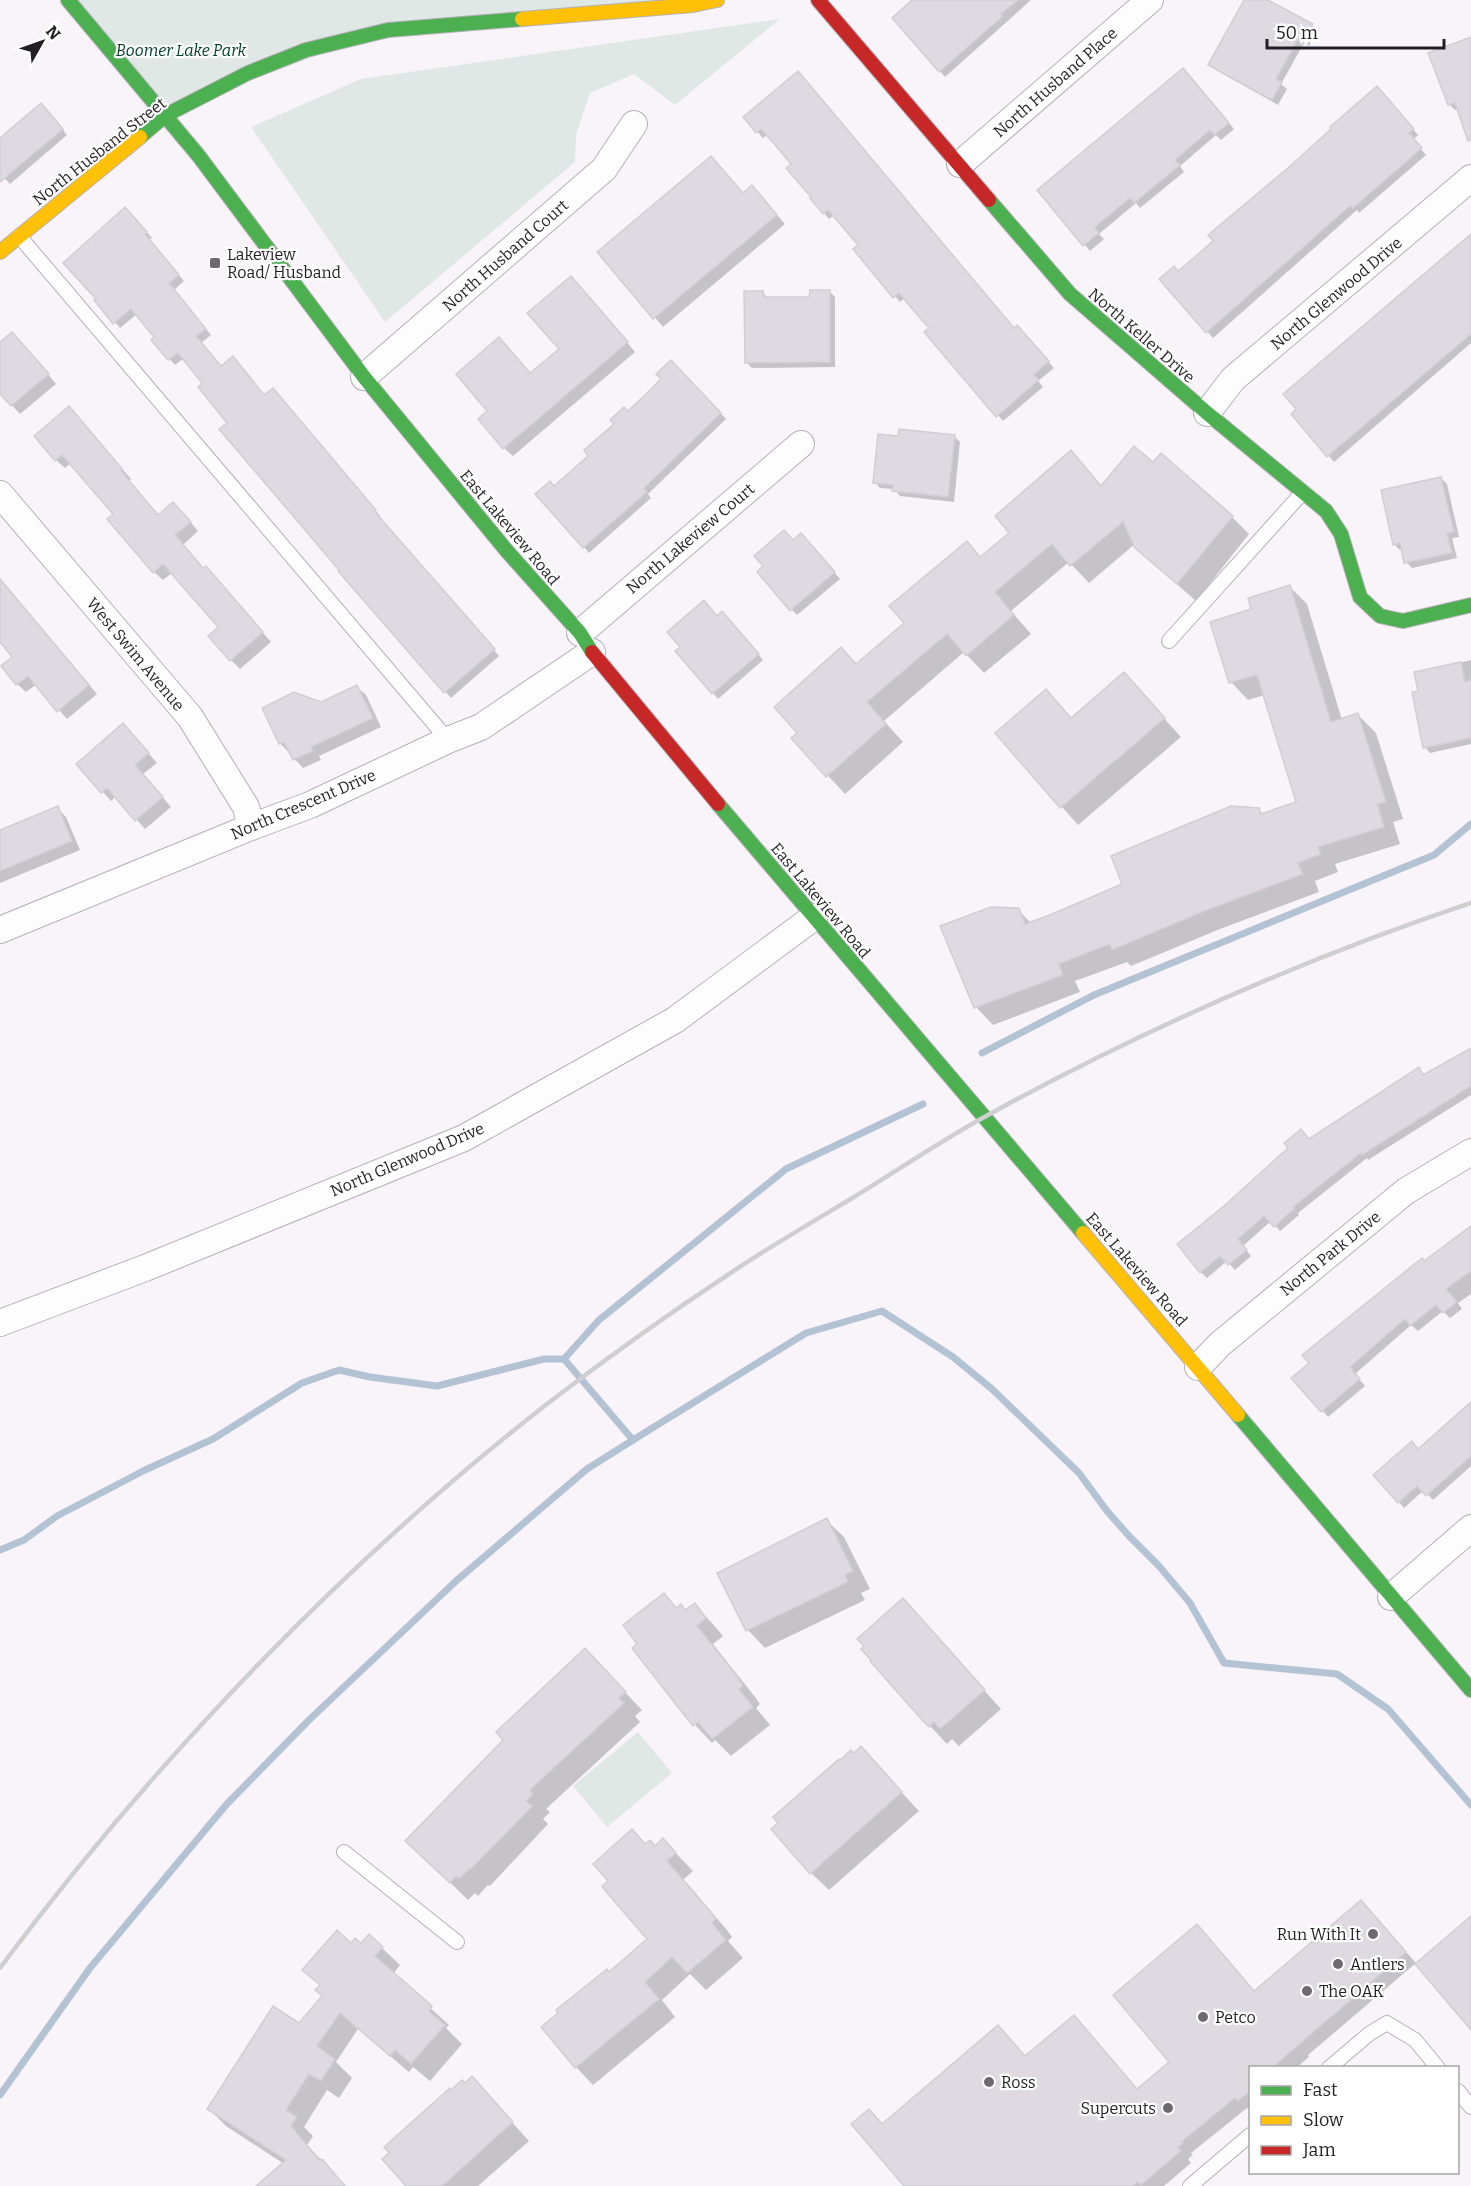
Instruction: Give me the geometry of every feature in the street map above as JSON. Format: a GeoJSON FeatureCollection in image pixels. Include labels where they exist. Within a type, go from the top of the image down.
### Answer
{"type":"FeatureCollection","features":[{"type":"Feature","properties":{"kind":"main road","name":"East Lakeview Road"},"geometry":{"type":"LineString","coordinates":[[68,0],[166,115],[364,377],[506,550],[586,642],[814,917],[1198,1366],[1471,1690]]}},
{"type":"Feature","properties":{"kind":"main road","name":"North Husband Street"},"geometry":{"type":"LineString","coordinates":[[0,252],[166,115],[248,73],[306,50],[388,30],[693,5],[717,0]]}},
{"type":"Feature","properties":{"kind":"main road","name":"North Keller Drive"},"geometry":{"type":"LineString","coordinates":[[818,0],[1070,294],[1326,511],[1341,534],[1360,597],[1380,616],[1402,621],[1471,606]]}},
{"type":"Feature","properties":{"kind":"street","name":"North Husband Place"},"geometry":{"type":"LineString","coordinates":[[960,164],[1150,0]]}},
{"type":"Feature","properties":{"kind":"street","name":"North Husband Court"},"geometry":{"type":"LineString","coordinates":[[364,377],[604,169],[634,124]]}},
{"type":"Feature","properties":{"kind":"street","name":"North Glenwood Drive"},"geometry":{"type":"LineString","coordinates":[[1208,413],[1233,379],[1471,178]]}},
{"type":"Feature","properties":{"kind":"street","name":"North Lakeview Court"},"geometry":{"type":"LineString","coordinates":[[586,642],[801,444]]}},
{"type":"Feature","properties":{"kind":"street","name":"West Swim Avenue"},"geometry":{"type":"LineString","coordinates":[[0,494],[190,717],[246,807],[251,827]]}},
{"type":"Feature","properties":{"kind":"street","name":"North Crescent Drive"},"geometry":{"type":"LineString","coordinates":[[0,930],[310,805],[448,740],[481,727],[586,642]]}},
{"type":"Feature","properties":{"kind":"street","name":"North Glenwood Drive"},"geometry":{"type":"LineString","coordinates":[[0,1323],[145,1268],[464,1138],[675,1020],[814,917]]}},
{"type":"Feature","properties":{"kind":"street","name":"North Park Drive"},"geometry":{"type":"LineString","coordinates":[[1198,1366],[1220,1344],[1406,1191],[1471,1152]]}},
{"type":"Feature","properties":{"kind":"street"},"geometry":{"type":"LineString","coordinates":[[1391,1597],[1471,1528]]}},
{"type":"Feature","properties":{"kind":"lane"},"geometry":{"type":"LineString","coordinates":[[19,236],[448,740]]}},
{"type":"Feature","properties":{"kind":"lane"},"geometry":{"type":"LineString","coordinates":[[1169,641],[1303,492]]}},
{"type":"Feature","properties":{"kind":"lane"},"geometry":{"type":"LineString","coordinates":[[344,1852],[457,1942]]}},
{"type":"Feature","properties":{"kind":"lane"},"geometry":{"type":"LineString","coordinates":[[1330,2066],[1387,2023],[1415,2040],[1437,2066]]}},
{"type":"Feature","properties":{"kind":"lane"},"geometry":{"type":"LineString","coordinates":[[1459,2092],[1471,2107]]}},
{"type":"Feature","properties":{"kind":"lane"},"geometry":{"type":"LineString","coordinates":[[1190,2186],[1249,2137]]}},
{"type":"Feature","properties":{"kind":"green space","name":"Boomer Lake Park"},"geometry":{"type":"Polygon","coordinates":[[[72,0],[711,0],[388,29],[167,111],[72,0]]]}},
{"type":"Feature","properties":{"kind":"green space"},"geometry":{"type":"Polygon","coordinates":[[[780,19],[675,105],[634,74],[590,93],[576,134],[575,162],[385,322],[251,127],[361,79],[780,19]]]}},
{"type":"Feature","properties":{"kind":"green space"},"geometry":{"type":"Polygon","coordinates":[[[638,1732],[672,1773],[607,1827],[573,1786],[638,1732]]]}},
{"type":"Feature","properties":{"kind":"building"},"geometry":{"type":"Polygon","coordinates":[[[912,0],[1018,0],[939,72],[892,18],[912,0]]]}},
{"type":"Feature","properties":{"kind":"building"},"geometry":{"type":"Polygon","coordinates":[[[1244,0],[1268,0],[1313,24],[1303,42],[1298,39],[1276,79],[1282,82],[1272,100],[1208,65],[1244,0]]]}},
{"type":"Feature","properties":{"kind":"building"},"geometry":{"type":"Polygon","coordinates":[[[1471,37],[1471,140],[1468,141],[1455,103],[1448,105],[1428,53],[1471,37]]]}},
{"type":"Feature","properties":{"kind":"building"},"geometry":{"type":"Polygon","coordinates":[[[1183,68],[1229,123],[1214,135],[1210,130],[1175,160],[1180,165],[1134,203],[1130,198],[1095,227],[1099,233],[1083,246],[1037,190],[1183,68]]]}},
{"type":"Feature","properties":{"kind":"building"},"geometry":{"type":"Polygon","coordinates":[[[798,71],[1014,328],[1017,325],[1049,361],[1034,375],[1039,380],[996,417],[924,332],[929,328],[899,293],[893,298],[853,249],[858,245],[828,210],[823,214],[810,198],[786,168],[791,164],[776,146],[761,129],[756,133],[743,117],[798,71]]]}},
{"type":"Feature","properties":{"kind":"building"},"geometry":{"type":"Polygon","coordinates":[[[1377,86],[1414,129],[1409,133],[1422,148],[1353,208],[1350,206],[1206,333],[1159,279],[1174,266],[1178,271],[1213,241],[1208,235],[1289,167],[1377,86]]]}},
{"type":"Feature","properties":{"kind":"building"},"geometry":{"type":"Polygon","coordinates":[[[41,103],[63,129],[0,182],[0,138],[41,103]]]}},
{"type":"Feature","properties":{"kind":"building"},"geometry":{"type":"Polygon","coordinates":[[[711,156],[743,193],[752,185],[777,215],[653,319],[597,252],[711,156]]]}},
{"type":"Feature","properties":{"kind":"building"},"geometry":{"type":"Polygon","coordinates":[[[125,207],[179,275],[169,283],[206,329],[196,336],[221,366],[233,356],[264,395],[273,388],[376,510],[375,512],[495,649],[444,693],[219,429],[227,423],[198,387],[202,383],[178,353],[168,360],[151,340],[154,337],[131,309],[113,324],[94,300],[96,299],[63,263],[125,207]]]}},
{"type":"Feature","properties":{"kind":"building"},"geometry":{"type":"Polygon","coordinates":[[[1471,234],[1471,334],[1327,457],[1291,414],[1296,409],[1283,394],[1471,234]]]}},
{"type":"Feature","properties":{"kind":"building"},"geometry":{"type":"Polygon","coordinates":[[[571,276],[628,342],[503,449],[478,419],[487,411],[456,374],[499,337],[530,373],[559,349],[527,313],[571,276]]]}},
{"type":"Feature","properties":{"kind":"building"},"geometry":{"type":"Polygon","coordinates":[[[810,290],[830,290],[830,362],[745,363],[744,291],[763,291],[764,297],[809,297],[810,290]]]}},
{"type":"Feature","properties":{"kind":"building"},"geometry":{"type":"Polygon","coordinates":[[[12,332],[49,374],[11,406],[0,394],[0,342],[12,332]]]}},
{"type":"Feature","properties":{"kind":"building"},"geometry":{"type":"Polygon","coordinates":[[[671,360],[721,413],[644,488],[647,492],[583,548],[535,494],[550,481],[554,486],[588,456],[584,450],[614,424],[610,420],[624,407],[628,411],[661,379],[656,374],[671,360]]]}},
{"type":"Feature","properties":{"kind":"building"},"geometry":{"type":"Polygon","coordinates":[[[69,406],[158,515],[173,502],[191,522],[175,535],[203,568],[206,566],[263,632],[230,661],[208,636],[218,627],[163,564],[153,573],[107,519],[113,514],[62,455],[55,461],[34,436],[69,406]]]}},
{"type":"Feature","properties":{"kind":"building"},"geometry":{"type":"Polygon","coordinates":[[[899,429],[955,435],[948,497],[892,491],[893,485],[873,483],[878,434],[898,436],[899,429]]]}},
{"type":"Feature","properties":{"kind":"building"},"geometry":{"type":"Polygon","coordinates":[[[1134,446],[1153,462],[1161,453],[1233,516],[1177,584],[1135,548],[1123,522],[1070,566],[1052,544],[995,592],[1014,615],[966,656],[947,634],[867,702],[886,724],[826,777],[791,738],[797,733],[774,707],[841,647],[856,664],[904,623],[889,606],[967,541],[980,557],[1009,533],[995,516],[1071,450],[1101,486],[1134,446]]]}},
{"type":"Feature","properties":{"kind":"building"},"geometry":{"type":"Polygon","coordinates":[[[1441,477],[1454,532],[1447,533],[1452,553],[1404,563],[1400,543],[1393,545],[1381,490],[1441,477]]]}},
{"type":"Feature","properties":{"kind":"building"},"geometry":{"type":"Polygon","coordinates":[[[784,530],[793,540],[801,533],[835,572],[790,611],[757,572],[763,566],[754,556],[784,530]]]}},
{"type":"Feature","properties":{"kind":"building"},"geometry":{"type":"Polygon","coordinates":[[[0,579],[89,685],[57,712],[28,676],[16,685],[1,666],[12,657],[0,642],[0,579]]]}},
{"type":"Feature","properties":{"kind":"building"},"geometry":{"type":"Polygon","coordinates":[[[1290,585],[1331,722],[1358,713],[1386,802],[1377,804],[1384,827],[1318,847],[1321,854],[1298,863],[1303,874],[1202,912],[1112,950],[1110,944],[1059,964],[1063,975],[974,1008],[940,926],[991,907],[1019,908],[1025,924],[1122,884],[1111,856],[1231,806],[1259,808],[1261,814],[1296,802],[1257,675],[1229,683],[1210,622],[1251,609],[1248,598],[1290,585]]]}},
{"type":"Feature","properties":{"kind":"building"},"geometry":{"type":"Polygon","coordinates":[[[704,600],[717,616],[722,611],[759,654],[712,694],[675,651],[680,647],[667,632],[704,600]]]}},
{"type":"Feature","properties":{"kind":"building"},"geometry":{"type":"Polygon","coordinates":[[[1461,662],[1465,682],[1471,680],[1471,738],[1423,748],[1412,692],[1418,691],[1414,672],[1461,662]]]}},
{"type":"Feature","properties":{"kind":"building"},"geometry":{"type":"Polygon","coordinates":[[[1124,672],[1165,718],[1060,808],[995,733],[1046,689],[1071,718],[1124,672]]]}},
{"type":"Feature","properties":{"kind":"building"},"geometry":{"type":"Polygon","coordinates":[[[357,685],[373,718],[311,747],[313,751],[293,760],[284,742],[279,744],[262,708],[294,692],[321,702],[357,685]]]}},
{"type":"Feature","properties":{"kind":"building"},"geometry":{"type":"Polygon","coordinates":[[[123,723],[149,753],[135,765],[163,797],[135,821],[107,788],[101,793],[76,764],[123,723]]]}},
{"type":"Feature","properties":{"kind":"building"},"geometry":{"type":"Polygon","coordinates":[[[58,806],[72,841],[0,871],[0,830],[58,806]]]}},
{"type":"Feature","properties":{"kind":"building"},"geometry":{"type":"Polygon","coordinates":[[[1471,1048],[1471,1086],[1362,1155],[1361,1153],[1293,1207],[1295,1208],[1274,1227],[1264,1216],[1238,1239],[1247,1250],[1228,1265],[1220,1256],[1200,1273],[1177,1244],[1224,1206],[1288,1148],[1284,1143],[1301,1129],[1309,1139],[1419,1067],[1423,1075],[1471,1048]]]}},
{"type":"Feature","properties":{"kind":"building"},"geometry":{"type":"Polygon","coordinates":[[[1471,1226],[1471,1271],[1446,1289],[1457,1302],[1443,1313],[1436,1305],[1410,1326],[1405,1319],[1350,1367],[1360,1379],[1321,1412],[1291,1378],[1309,1363],[1302,1355],[1422,1258],[1424,1261],[1471,1226]]]}},
{"type":"Feature","properties":{"kind":"building"},"geometry":{"type":"Polygon","coordinates":[[[1471,1402],[1471,1456],[1426,1496],[1417,1486],[1398,1503],[1373,1475],[1412,1441],[1418,1449],[1471,1402]]]}},
{"type":"Feature","properties":{"kind":"building"},"geometry":{"type":"Polygon","coordinates":[[[827,1518],[853,1571],[845,1575],[848,1582],[746,1631],[717,1573],[827,1518]]]}},
{"type":"Feature","properties":{"kind":"building"},"geometry":{"type":"Polygon","coordinates":[[[664,1593],[676,1608],[681,1604],[685,1610],[695,1603],[706,1618],[697,1626],[738,1677],[743,1686],[739,1689],[753,1707],[712,1739],[698,1722],[693,1726],[685,1716],[632,1648],[637,1644],[623,1625],[664,1593]]]}},
{"type":"Feature","properties":{"kind":"building"},"geometry":{"type":"Polygon","coordinates":[[[903,1598],[985,1690],[940,1729],[934,1722],[929,1727],[922,1720],[870,1661],[861,1649],[864,1646],[857,1639],[903,1598]]]}},
{"type":"Feature","properties":{"kind":"building"},"geometry":{"type":"Polygon","coordinates":[[[585,1648],[626,1692],[619,1698],[624,1703],[530,1790],[533,1794],[526,1801],[532,1806],[471,1869],[459,1879],[456,1876],[450,1883],[405,1841],[503,1740],[496,1732],[585,1648]]]}},
{"type":"Feature","properties":{"kind":"building"},"geometry":{"type":"Polygon","coordinates":[[[861,1746],[902,1792],[810,1874],[771,1829],[778,1823],[773,1817],[839,1759],[851,1750],[854,1753],[861,1746]]]}},
{"type":"Feature","properties":{"kind":"building"},"geometry":{"type":"Polygon","coordinates":[[[632,1829],[645,1844],[650,1840],[655,1846],[663,1838],[676,1853],[667,1861],[716,1919],[712,1923],[726,1940],[687,1973],[672,1957],[645,1982],[659,1999],[575,2068],[541,2027],[558,2013],[556,2010],[607,1969],[609,1972],[647,1939],[602,1886],[608,1881],[593,1864],[632,1829]]]}},
{"type":"Feature","properties":{"kind":"building"},"geometry":{"type":"Polygon","coordinates":[[[1361,1900],[1406,1952],[1274,2066],[1249,2066],[1249,2092],[1238,2101],[1235,2098],[1181,2142],[1183,2143],[1178,2147],[1181,2151],[1141,2185],[1138,2182],[1132,2186],[904,2186],[851,2124],[869,2109],[882,2124],[998,2025],[1025,2056],[1074,2015],[1137,2089],[1169,2062],[1113,1995],[1197,1924],[1254,1991],[1361,1900]]]}},
{"type":"Feature","properties":{"kind":"building"},"geometry":{"type":"Polygon","coordinates":[[[1471,1916],[1471,2030],[1415,1964],[1471,1916]]]}},
{"type":"Feature","properties":{"kind":"building"},"geometry":{"type":"Polygon","coordinates":[[[337,1930],[351,1943],[355,1938],[361,1943],[369,1934],[383,1947],[375,1956],[432,2006],[429,2011],[445,2025],[411,2064],[395,2050],[390,2056],[340,2013],[317,2046],[335,2059],[321,2081],[309,2074],[286,2110],[297,2117],[291,2126],[320,2161],[322,2159],[345,2186],[256,2186],[286,2160],[207,2109],[273,2006],[299,2023],[322,1996],[315,1990],[320,1985],[302,1970],[337,1930]]]}},
{"type":"Feature","properties":{"kind":"building"},"geometry":{"type":"Polygon","coordinates":[[[472,2076],[513,2122],[442,2186],[406,2186],[382,2159],[389,2153],[384,2147],[450,2088],[451,2090],[462,2080],[465,2083],[472,2076]]]}},
{"type":"Feature","properties":{"kind":"waterway"},"geometry":{"type":"LineString","coordinates":[[982,1053],[1094,995],[1434,855],[1471,824]]}},
{"type":"Feature","properties":{"kind":"waterway"},"geometry":{"type":"LineString","coordinates":[[0,1550],[24,1540],[57,1516],[145,1470],[213,1439],[302,1383],[339,1370],[370,1377],[437,1386],[544,1359],[564,1359],[599,1320],[786,1169],[923,1104]]}},
{"type":"Feature","properties":{"kind":"waterway"},"geometry":{"type":"LineString","coordinates":[[564,1359],[633,1440],[806,1333],[882,1311],[953,1357],[992,1389],[1079,1473],[1107,1511],[1190,1603],[1224,1663],[1337,1674],[1388,1709],[1471,1805]]}},
{"type":"Feature","properties":{"kind":"waterway"},"geometry":{"type":"LineString","coordinates":[[0,2095],[90,1968],[226,1805],[309,1720],[456,1581],[587,1469],[633,1440]]}},
{"type":"Feature","properties":{"kind":"railway"},"geometry":{"type":"LineString","coordinates":[[0,1968],[59,1891],[122,1815],[255,1668],[397,1530],[471,1465],[616,1352],[764,1251],[954,1135],[1046,1084],[1164,1025],[1285,972],[1471,903]]}},
{"type":"Feature","properties":{"kind":"traffic: fast"},"geometry":{"type":"LineString","coordinates":[[68,0],[198,155],[364,377],[506,550],[580,633],[592,652]]}},
{"type":"Feature","properties":{"kind":"traffic: fast"},"geometry":{"type":"LineString","coordinates":[[140,137],[166,115],[248,73],[306,50],[388,30],[522,19]]}},
{"type":"Feature","properties":{"kind":"traffic: fast"},"geometry":{"type":"LineString","coordinates":[[989,200],[1070,294],[1207,413],[1326,511],[1341,534],[1360,597],[1380,616],[1403,621],[1471,605]]}},
{"type":"Feature","properties":{"kind":"traffic: fast"},"geometry":{"type":"LineString","coordinates":[[718,804],[1083,1233]]}},
{"type":"Feature","properties":{"kind":"traffic: fast"},"geometry":{"type":"LineString","coordinates":[[1238,1415],[1471,1690]]}},
{"type":"Feature","properties":{"kind":"traffic: slow"},"geometry":{"type":"LineString","coordinates":[[522,19],[693,5],[717,0]]}},
{"type":"Feature","properties":{"kind":"traffic: slow"},"geometry":{"type":"LineString","coordinates":[[0,252],[140,137]]}},
{"type":"Feature","properties":{"kind":"traffic: slow"},"geometry":{"type":"LineString","coordinates":[[1083,1233],[1238,1415]]}},
{"type":"Feature","properties":{"kind":"traffic: jam"},"geometry":{"type":"LineString","coordinates":[[818,0],[989,200]]}},
{"type":"Feature","properties":{"kind":"traffic: jam"},"geometry":{"type":"LineString","coordinates":[[592,652],[718,804]]}},
{"type":"Feature","properties":{"kind":"place","name":"Lakeview Road/ Husband"},"geometry":{"type":"Point","coordinates":[215,263]}},
{"type":"Feature","properties":{"kind":"place","name":"Run With It"},"geometry":{"type":"Point","coordinates":[1373,1934]}},
{"type":"Feature","properties":{"kind":"place","name":"Antlers"},"geometry":{"type":"Point","coordinates":[1338,1964]}},
{"type":"Feature","properties":{"kind":"place","name":"The OAK"},"geometry":{"type":"Point","coordinates":[1307,1991]}},
{"type":"Feature","properties":{"kind":"place","name":"Petco"},"geometry":{"type":"Point","coordinates":[1203,2017]}},
{"type":"Feature","properties":{"kind":"place","name":"Ross"},"geometry":{"type":"Point","coordinates":[989,2082]}},
{"type":"Feature","properties":{"kind":"place","name":"Supercuts"},"geometry":{"type":"Point","coordinates":[1168,2108]}}]}
